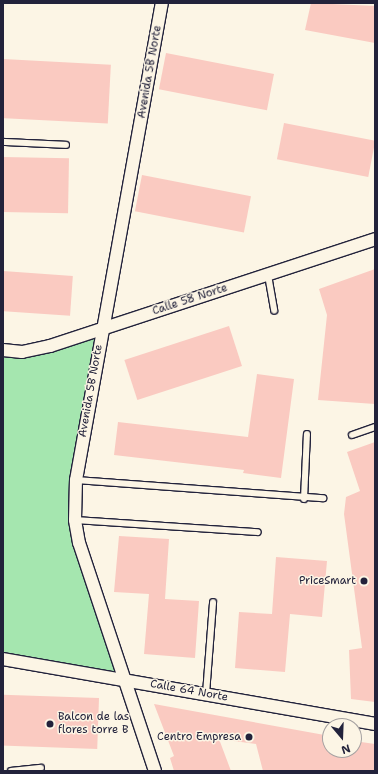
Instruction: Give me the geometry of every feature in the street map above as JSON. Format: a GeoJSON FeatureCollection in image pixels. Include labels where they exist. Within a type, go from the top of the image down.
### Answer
{"type":"FeatureCollection","features":[{"type":"Feature","properties":{"kind":"street","name":"Avenida 5B Norte"},"geometry":{"type":"LineString","coordinates":[[155,771],[79,543],[75,520],[76,480],[102,329],[162,3]]}},
{"type":"Feature","properties":{"kind":"street","name":"Calle 58 Norte"},"geometry":{"type":"LineString","coordinates":[[3,350],[22,352],[50,346],[375,239]]}},
{"type":"Feature","properties":{"kind":"street","name":"Calle 64 Norte"},"geometry":{"type":"LineString","coordinates":[[3,659],[375,724]]}},
{"type":"Feature","properties":{"kind":"lane"},"geometry":{"type":"LineString","coordinates":[[3,142],[66,145]]}},
{"type":"Feature","properties":{"kind":"lane"},"geometry":{"type":"LineString","coordinates":[[268,275],[274,310]]}},
{"type":"Feature","properties":{"kind":"lane"},"geometry":{"type":"LineString","coordinates":[[352,435],[375,427]]}},
{"type":"Feature","properties":{"kind":"lane"},"geometry":{"type":"LineString","coordinates":[[304,498],[307,434]]}},
{"type":"Feature","properties":{"kind":"lane"},"geometry":{"type":"LineString","coordinates":[[76,480],[304,498],[324,498]]}},
{"type":"Feature","properties":{"kind":"lane"},"geometry":{"type":"LineString","coordinates":[[75,520],[258,532]]}},
{"type":"Feature","properties":{"kind":"lane"},"geometry":{"type":"LineString","coordinates":[[206,694],[213,602]]}},
{"type":"Feature","properties":{"kind":"lane"},"geometry":{"type":"LineString","coordinates":[[11,771],[41,768]]}},
{"type":"Feature","properties":{"kind":"green space"},"geometry":{"type":"Polygon","coordinates":[[[102,329],[75,520],[125,680],[3,659],[3,350],[22,352],[102,329]]]}},
{"type":"Feature","properties":{"kind":"building"},"geometry":{"type":"Polygon","coordinates":[[[311,3],[375,6],[375,43],[305,30],[311,3]]]}},
{"type":"Feature","properties":{"kind":"building"},"geometry":{"type":"Polygon","coordinates":[[[166,53],[274,74],[267,110],[159,89],[166,53]]]}},
{"type":"Feature","properties":{"kind":"building"},"geometry":{"type":"Polygon","coordinates":[[[3,59],[111,65],[108,124],[3,118],[3,59]]]}},
{"type":"Feature","properties":{"kind":"building"},"geometry":{"type":"Polygon","coordinates":[[[284,123],[375,141],[368,177],[277,159],[284,123]]]}},
{"type":"Feature","properties":{"kind":"building"},"geometry":{"type":"Polygon","coordinates":[[[3,157],[69,158],[68,213],[3,212],[3,157]]]}},
{"type":"Feature","properties":{"kind":"building"},"geometry":{"type":"Polygon","coordinates":[[[142,175],[251,196],[244,233],[135,211],[142,175]]]}},
{"type":"Feature","properties":{"kind":"building"},"geometry":{"type":"Polygon","coordinates":[[[375,269],[375,404],[318,400],[327,315],[319,289],[375,269]]]}},
{"type":"Feature","properties":{"kind":"building"},"geometry":{"type":"Polygon","coordinates":[[[3,271],[73,276],[70,316],[3,311],[3,271]]]}},
{"type":"Feature","properties":{"kind":"building"},"geometry":{"type":"Polygon","coordinates":[[[229,326],[242,366],[137,400],[124,360],[229,326]]]}},
{"type":"Feature","properties":{"kind":"building"},"geometry":{"type":"Polygon","coordinates":[[[257,374],[294,379],[281,478],[243,473],[244,470],[114,455],[118,422],[248,437],[257,374]]]}},
{"type":"Feature","properties":{"kind":"building","name":"PriceSmart"},"geometry":{"type":"Polygon","coordinates":[[[375,442],[375,702],[351,699],[349,650],[362,648],[344,514],[346,497],[360,491],[347,452],[375,442]]]}},
{"type":"Feature","properties":{"kind":"building"},"geometry":{"type":"Polygon","coordinates":[[[119,536],[169,539],[165,599],[199,601],[195,658],[144,654],[149,594],[114,592],[119,536]]]}},
{"type":"Feature","properties":{"kind":"building"},"geometry":{"type":"Polygon","coordinates":[[[276,557],[327,561],[322,617],[290,614],[285,672],[235,668],[239,612],[272,614],[276,557]]]}},
{"type":"Feature","properties":{"kind":"building","name":"Balcon de las flores torre B"},"geometry":{"type":"Polygon","coordinates":[[[3,695],[99,698],[97,749],[3,746],[3,695]]]}},
{"type":"Feature","properties":{"kind":"building","name":"Centro Empresa"},"geometry":{"type":"Polygon","coordinates":[[[154,704],[322,735],[322,758],[362,758],[362,742],[375,744],[375,771],[263,771],[256,744],[219,739],[231,771],[174,771],[170,758],[174,756],[154,704]]]}},
{"type":"Feature","properties":{"kind":"place","name":"PriceSmart"},"geometry":{"type":"Point","coordinates":[364,581]}},
{"type":"Feature","properties":{"kind":"place","name":"Balcon de las flores torre B"},"geometry":{"type":"Point","coordinates":[50,724]}},
{"type":"Feature","properties":{"kind":"place","name":"Centro Empresa"},"geometry":{"type":"Point","coordinates":[249,737]}}]}
